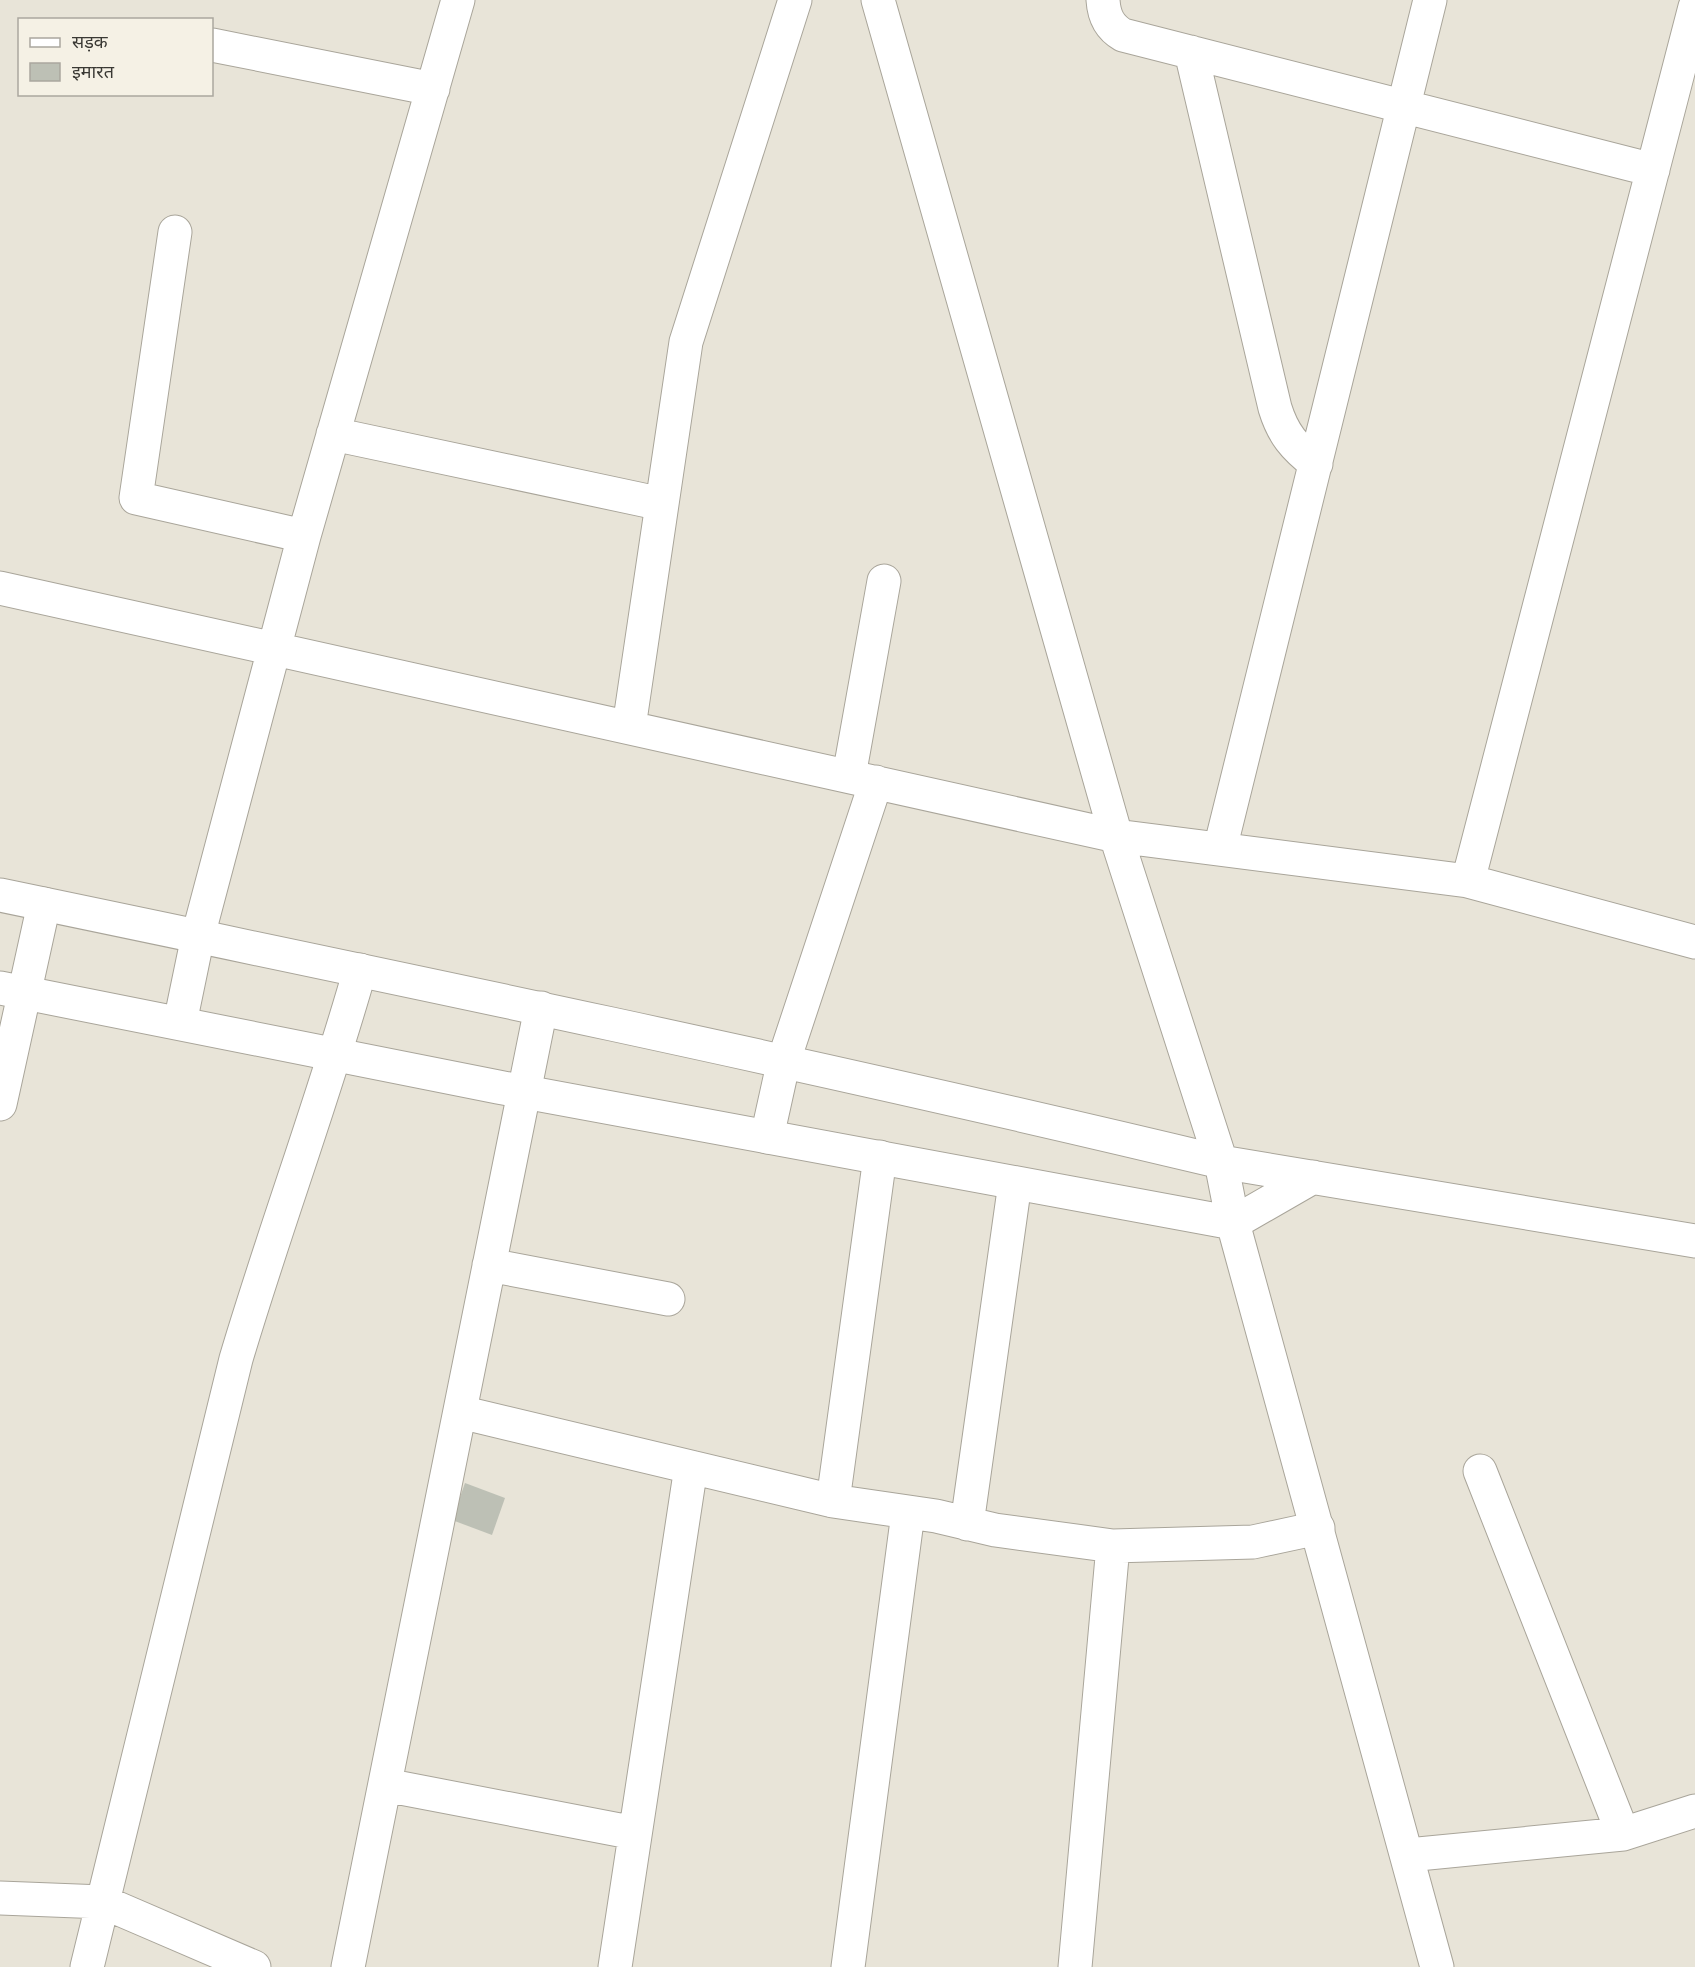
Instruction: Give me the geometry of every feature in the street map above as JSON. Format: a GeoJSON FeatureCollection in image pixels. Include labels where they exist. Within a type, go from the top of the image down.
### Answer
{"type":"FeatureCollection","features":[{"type":"Feature","properties":{"kind":"street"},"geometry":{"type":"LineString","coordinates":[[180,1023],[198,936],[273,649],[458,0]]}},
{"type":"Feature","properties":{"kind":"street"},"geometry":{"type":"LineString","coordinates":[[628,727],[686,342],[795,0]]}},
{"type":"Feature","properties":{"kind":"street"},"geometry":{"type":"LineString","coordinates":[[878,0],[1116,836],[1221,1162],[1233,1223],[1437,1967]]}},
{"type":"Feature","properties":{"kind":"street"},"geometry":{"type":"LineString","coordinates":[[1102,0],[1112,29],[1123,35],[1653,170]]}},
{"type":"Feature","properties":{"kind":"street"},"geometry":{"type":"LineString","coordinates":[[1221,849],[1430,0]]}},
{"type":"Feature","properties":{"kind":"street"},"geometry":{"type":"LineString","coordinates":[[1468,881],[1695,7]]}},
{"type":"Feature","properties":{"kind":"street"},"geometry":{"type":"LineString","coordinates":[[213,45],[433,89]]}},
{"type":"Feature","properties":{"kind":"street"},"geometry":{"type":"LineString","coordinates":[[1191,52],[1278,418],[1293,446],[1316,464]]}},
{"type":"Feature","properties":{"kind":"street"},"geometry":{"type":"LineString","coordinates":[[175,232],[136,498],[304,536]]}},
{"type":"Feature","properties":{"kind":"street"},"geometry":{"type":"LineString","coordinates":[[333,434],[662,504]]}},
{"type":"Feature","properties":{"kind":"street"},"geometry":{"type":"LineString","coordinates":[[767,1137],[784,1060],[863,779],[884,581]]}},
{"type":"Feature","properties":{"kind":"street"},"geometry":{"type":"LineString","coordinates":[[0,588],[1116,836],[1468,881],[1695,942]]}},
{"type":"Feature","properties":{"kind":"street"},"geometry":{"type":"LineString","coordinates":[[0,895],[784,1060],[1221,1162],[1695,1241]]}},
{"type":"Feature","properties":{"kind":"street"},"geometry":{"type":"LineString","coordinates":[[0,1104],[12,990],[44,904]]}},
{"type":"Feature","properties":{"kind":"street"},"geometry":{"type":"LineString","coordinates":[[87,1967],[236,1359],[257,1287],[336,1054],[360,970]]}},
{"type":"Feature","properties":{"kind":"street"},"geometry":{"type":"LineString","coordinates":[[12,990],[524,1092],[1233,1223],[1312,1177]]}},
{"type":"Feature","properties":{"kind":"street"},"geometry":{"type":"LineString","coordinates":[[348,1967],[542,1008]]}},
{"type":"Feature","properties":{"kind":"street"},"geometry":{"type":"LineString","coordinates":[[833,1501],[880,1157]]}},
{"type":"Feature","properties":{"kind":"street"},"geometry":{"type":"LineString","coordinates":[[967,1524],[1015,1183]]}},
{"type":"Feature","properties":{"kind":"street"},"geometry":{"type":"LineString","coordinates":[[489,1265],[668,1299]]}},
{"type":"Feature","properties":{"kind":"street"},"geometry":{"type":"LineString","coordinates":[[460,1412],[833,1501],[995,1530],[1113,1546],[1253,1542],[1318,1528]]}},
{"type":"Feature","properties":{"kind":"street"},"geometry":{"type":"LineString","coordinates":[[615,1967],[691,1467]]}},
{"type":"Feature","properties":{"kind":"street"},"geometry":{"type":"LineString","coordinates":[[1480,1471],[1623,1834]]}},
{"type":"Feature","properties":{"kind":"street"},"geometry":{"type":"LineString","coordinates":[[848,1967],[908,1513]]}},
{"type":"Feature","properties":{"kind":"street"},"geometry":{"type":"LineString","coordinates":[[1075,1967],[1113,1546]]}},
{"type":"Feature","properties":{"kind":"street"},"geometry":{"type":"LineString","coordinates":[[385,1785],[635,1833]]}},
{"type":"Feature","properties":{"kind":"street"},"geometry":{"type":"LineString","coordinates":[[1408,1856],[1623,1834],[1693,1813]]}},
{"type":"Feature","properties":{"kind":"street"},"geometry":{"type":"LineString","coordinates":[[0,1898],[103,1902],[254,1967]]}},
{"type":"Feature","properties":{"kind":"building"},"geometry":{"type":"Polygon","coordinates":[[[465,1483],[505,1498],[492,1535],[452,1520],[465,1483]]]}}]}
